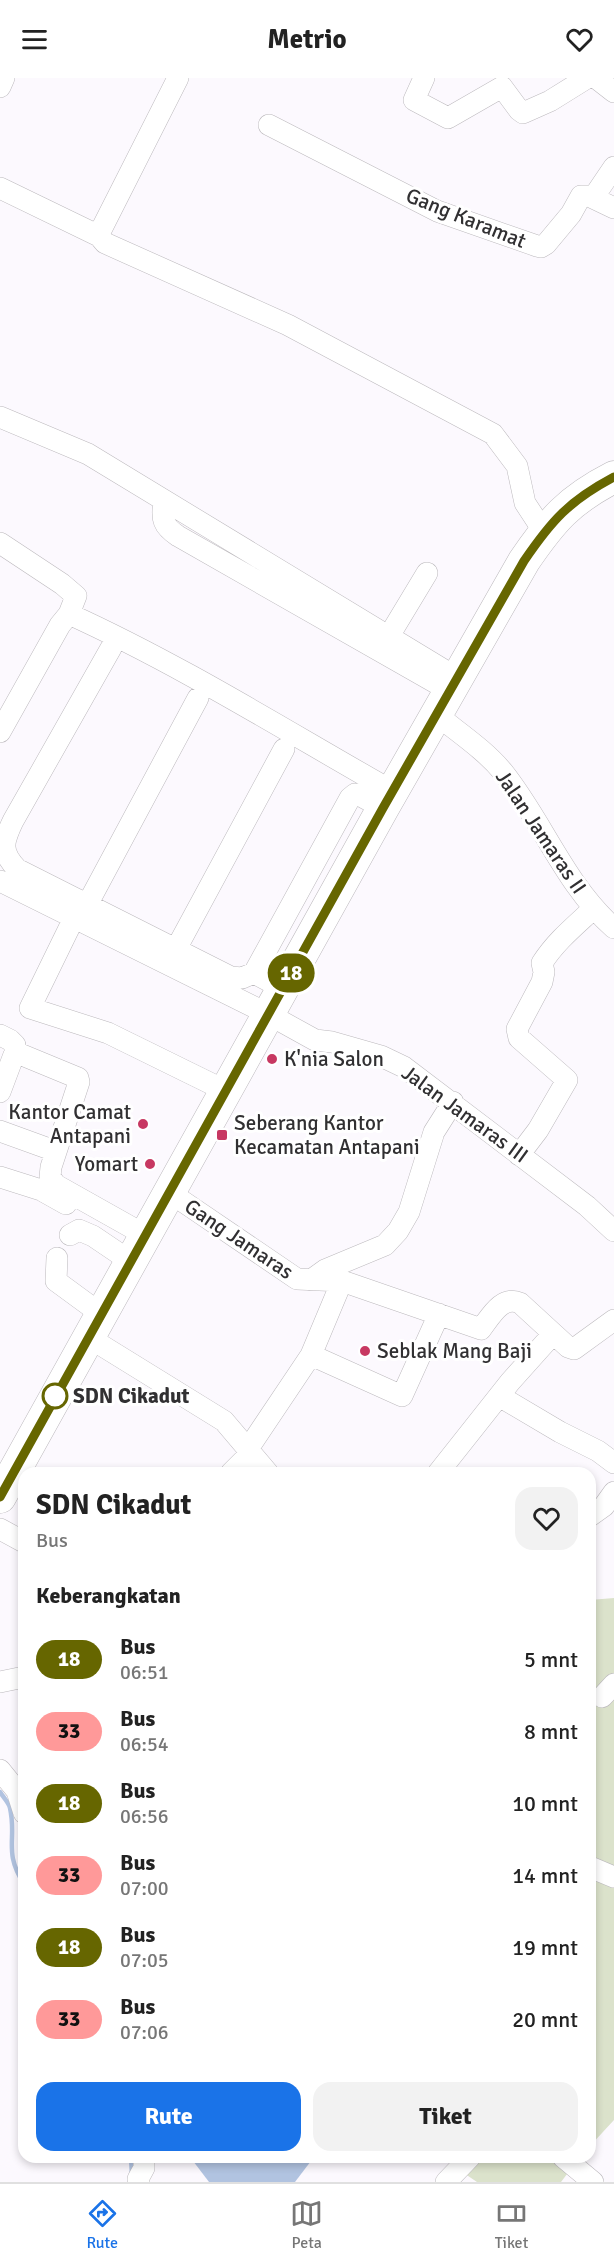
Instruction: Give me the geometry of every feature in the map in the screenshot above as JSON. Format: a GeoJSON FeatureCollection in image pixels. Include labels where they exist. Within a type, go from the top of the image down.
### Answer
{"type":"FeatureCollection","features":[{"type":"Feature","properties":{"kind":"highway"},"geometry":{"type":"LineString","coordinates":[[23,1467],[95,1326],[169,1192],[388,799],[524,561],[544,532],[571,502],[614,477]]}},
{"type":"Feature","properties":{"kind":"highway"},"geometry":{"type":"LineString","coordinates":[[0,1497],[18,1474]]}},
{"type":"Feature","properties":{"kind":"street"},"geometry":{"type":"LineString","coordinates":[[0,87],[4,78]]}},
{"type":"Feature","properties":{"kind":"street"},"geometry":{"type":"LineString","coordinates":[[99,236],[178,78]]}},
{"type":"Feature","properties":{"kind":"street"},"geometry":{"type":"LineString","coordinates":[[424,78],[414,100],[448,118],[502,87],[523,112],[550,101],[587,78]]}},
{"type":"Feature","properties":{"kind":"street"},"geometry":{"type":"LineString","coordinates":[[596,78],[614,92]]}},
{"type":"Feature","properties":{"kind":"street","name":"Gang Karamat"},"geometry":{"type":"LineString","coordinates":[[269,125],[437,212],[541,247],[571,213],[581,196],[586,195],[593,198]]}},
{"type":"Feature","properties":{"kind":"street"},"geometry":{"type":"LineString","coordinates":[[614,167],[593,198],[614,208]]}},
{"type":"Feature","properties":{"kind":"street"},"geometry":{"type":"LineString","coordinates":[[0,188],[99,236],[105,243],[133,258],[288,325],[493,435],[517,466],[525,503],[544,532]]}},
{"type":"Feature","properties":{"kind":"street"},"geometry":{"type":"LineString","coordinates":[[0,417],[88,454],[389,636],[448,695]]}},
{"type":"Feature","properties":{"kind":"street"},"geometry":{"type":"LineString","coordinates":[[164,501],[162,515],[164,524],[178,536],[448,695]]}},
{"type":"Feature","properties":{"kind":"street"},"geometry":{"type":"LineString","coordinates":[[0,543],[62,584],[76,596],[69,614],[60,625],[0,732]]}},
{"type":"Feature","properties":{"kind":"street"},"geometry":{"type":"LineString","coordinates":[[389,636],[427,573]]}},
{"type":"Feature","properties":{"kind":"street"},"geometry":{"type":"LineString","coordinates":[[69,614],[116,635],[203,683],[388,799]]}},
{"type":"Feature","properties":{"kind":"street"},"geometry":{"type":"LineString","coordinates":[[111,648],[6,817],[5,856],[16,869],[81,911],[275,1001]]}},
{"type":"Feature","properties":{"kind":"street","name":"Jalan Jamaras II"},"geometry":{"type":"LineString","coordinates":[[448,695],[483,752],[502,771],[583,895],[614,928]]}},
{"type":"Feature","properties":{"kind":"street"},"geometry":{"type":"LineString","coordinates":[[198,698],[30,1008],[108,1033],[226,1091]]}},
{"type":"Feature","properties":{"kind":"street"},"geometry":{"type":"LineString","coordinates":[[176,949],[284,748]]}},
{"type":"Feature","properties":{"kind":"street"},"geometry":{"type":"LineString","coordinates":[[0,881],[176,949],[231,977],[242,978],[254,973],[350,798],[355,794],[388,799]]}},
{"type":"Feature","properties":{"kind":"street"},"geometry":{"type":"LineString","coordinates":[[519,1155],[538,1130],[567,1080],[519,1038],[517,1029],[542,982],[544,972],[542,963],[559,941],[594,908]]}},
{"type":"Feature","properties":{"kind":"street"},"geometry":{"type":"LineString","coordinates":[[254,973],[275,1001]]}},
{"type":"Feature","properties":{"kind":"street","name":"Jalan Jamaras III"},"geometry":{"type":"LineString","coordinates":[[275,1001],[315,1040],[332,1042],[381,1056],[404,1067],[587,1206],[614,1231]]}},
{"type":"Feature","properties":{"kind":"street"},"geometry":{"type":"LineString","coordinates":[[0,1035],[15,1044],[15,1052],[0,1092]]}},
{"type":"Feature","properties":{"kind":"street"},"geometry":{"type":"LineString","coordinates":[[15,1052],[78,1078],[78,1091],[55,1151],[50,1177],[56,1185],[139,1247]]}},
{"type":"Feature","properties":{"kind":"street","name":"Gang Jamaras"},"geometry":{"type":"LineString","coordinates":[[311,1280],[325,1270],[385,1245],[398,1231],[409,1212],[434,1132],[453,1102]]}},
{"type":"Feature","properties":{"kind":"street"},"geometry":{"type":"LineString","coordinates":[[0,1131],[55,1151]]}},
{"type":"Feature","properties":{"kind":"street"},"geometry":{"type":"LineString","coordinates":[[0,1177],[41,1190],[139,1247]]}},
{"type":"Feature","properties":{"kind":"street","name":"Gang Jamaras"},"geometry":{"type":"LineString","coordinates":[[169,1192],[297,1279],[342,1281],[481,1329],[496,1309],[508,1300],[514,1300],[568,1347],[574,1349],[614,1320]]}},
{"type":"Feature","properties":{"kind":"street"},"geometry":{"type":"LineString","coordinates":[[70,1235],[79,1230],[139,1247]]}},
{"type":"Feature","properties":{"kind":"street"},"geometry":{"type":"LineString","coordinates":[[57,1258],[56,1281],[95,1326],[224,1421],[263,1467]]}},
{"type":"Feature","properties":{"kind":"street"},"geometry":{"type":"LineString","coordinates":[[236,1467],[249,1451],[311,1355],[342,1281]]}},
{"type":"Feature","properties":{"kind":"street"},"geometry":{"type":"LineString","coordinates":[[311,1355],[402,1396],[439,1314]]}},
{"type":"Feature","properties":{"kind":"street"},"geometry":{"type":"LineString","coordinates":[[443,1467],[499,1396],[553,1334]]}},
{"type":"Feature","properties":{"kind":"street"},"geometry":{"type":"LineString","coordinates":[[499,1396],[560,1432],[598,1451],[614,1463]]}},
{"type":"Feature","properties":{"kind":"street"},"geometry":{"type":"LineString","coordinates":[[596,1512],[604,1506],[614,1492]]}},
{"type":"Feature","properties":{"kind":"street"},"geometry":{"type":"LineString","coordinates":[[0,1529],[18,1539]]}},
{"type":"Feature","properties":{"kind":"street"},"geometry":{"type":"LineString","coordinates":[[0,1683],[18,1678]]}},
{"type":"Feature","properties":{"kind":"street"},"geometry":{"type":"LineString","coordinates":[[0,1770],[18,1791]]}},
{"type":"Feature","properties":{"kind":"street"},"geometry":{"type":"LineString","coordinates":[[596,1870],[614,1877]]}},
{"type":"Feature","properties":{"kind":"street"},"geometry":{"type":"LineString","coordinates":[[139,2182],[144,2163]]}},
{"type":"Feature","properties":{"kind":"street"},"geometry":{"type":"LineString","coordinates":[[446,2182],[464,2163]]}},
{"type":"Feature","properties":{"kind":"street"},"geometry":{"type":"LineString","coordinates":[[570,2168],[593,2182]]}},
{"type":"Feature","properties":{"kind":"green space"},"geometry":{"type":"Polygon","coordinates":[[[614,1598],[614,2120],[596,2140],[596,1600],[614,1598]]]}},
{"type":"Feature","properties":{"kind":"green space"},"geometry":{"type":"Polygon","coordinates":[[[449,2163],[575,2163],[561,2182],[477,2182],[449,2163]]]}},
{"type":"Feature","properties":{"kind":"water"},"geometry":{"type":"Polygon","coordinates":[[[195,2163],[309,2163],[295,2182],[209,2182],[195,2163]]]}},
{"type":"Feature","properties":{"kind":"waterway"},"geometry":{"type":"LineString","coordinates":[[0,1792],[10,1808],[12,1854],[18,1873]]}},
{"type":"Feature","properties":{"kind":"waterway"},"geometry":{"type":"LineString","coordinates":[[131,2163],[132,2176]]}},
{"type":"Feature","properties":{"kind":"bus line","name":"18"},"geometry":{"type":"LineString","coordinates":[[0,1497],[383,808],[524,561],[544,532],[571,502],[614,477]]}},
{"type":"Feature","properties":{"kind":"place","name":"K'nia Salon"},"geometry":{"type":"Point","coordinates":[272,1059]}},
{"type":"Feature","properties":{"kind":"place","name":"Kantor Camat Antapani"},"geometry":{"type":"Point","coordinates":[143,1124]}},
{"type":"Feature","properties":{"kind":"place","name":"Seberang Kantor Kecamatan Antapani"},"geometry":{"type":"Point","coordinates":[222,1135]}},
{"type":"Feature","properties":{"kind":"place","name":"Yomart"},"geometry":{"type":"Point","coordinates":[150,1164]}},
{"type":"Feature","properties":{"kind":"place","name":"Seblak Mang Baji"},"geometry":{"type":"Point","coordinates":[365,1351]}},
{"type":"Feature","properties":{"kind":"place","name":"SDN Cikadut"},"geometry":{"type":"Point","coordinates":[55,1396]}}]}
